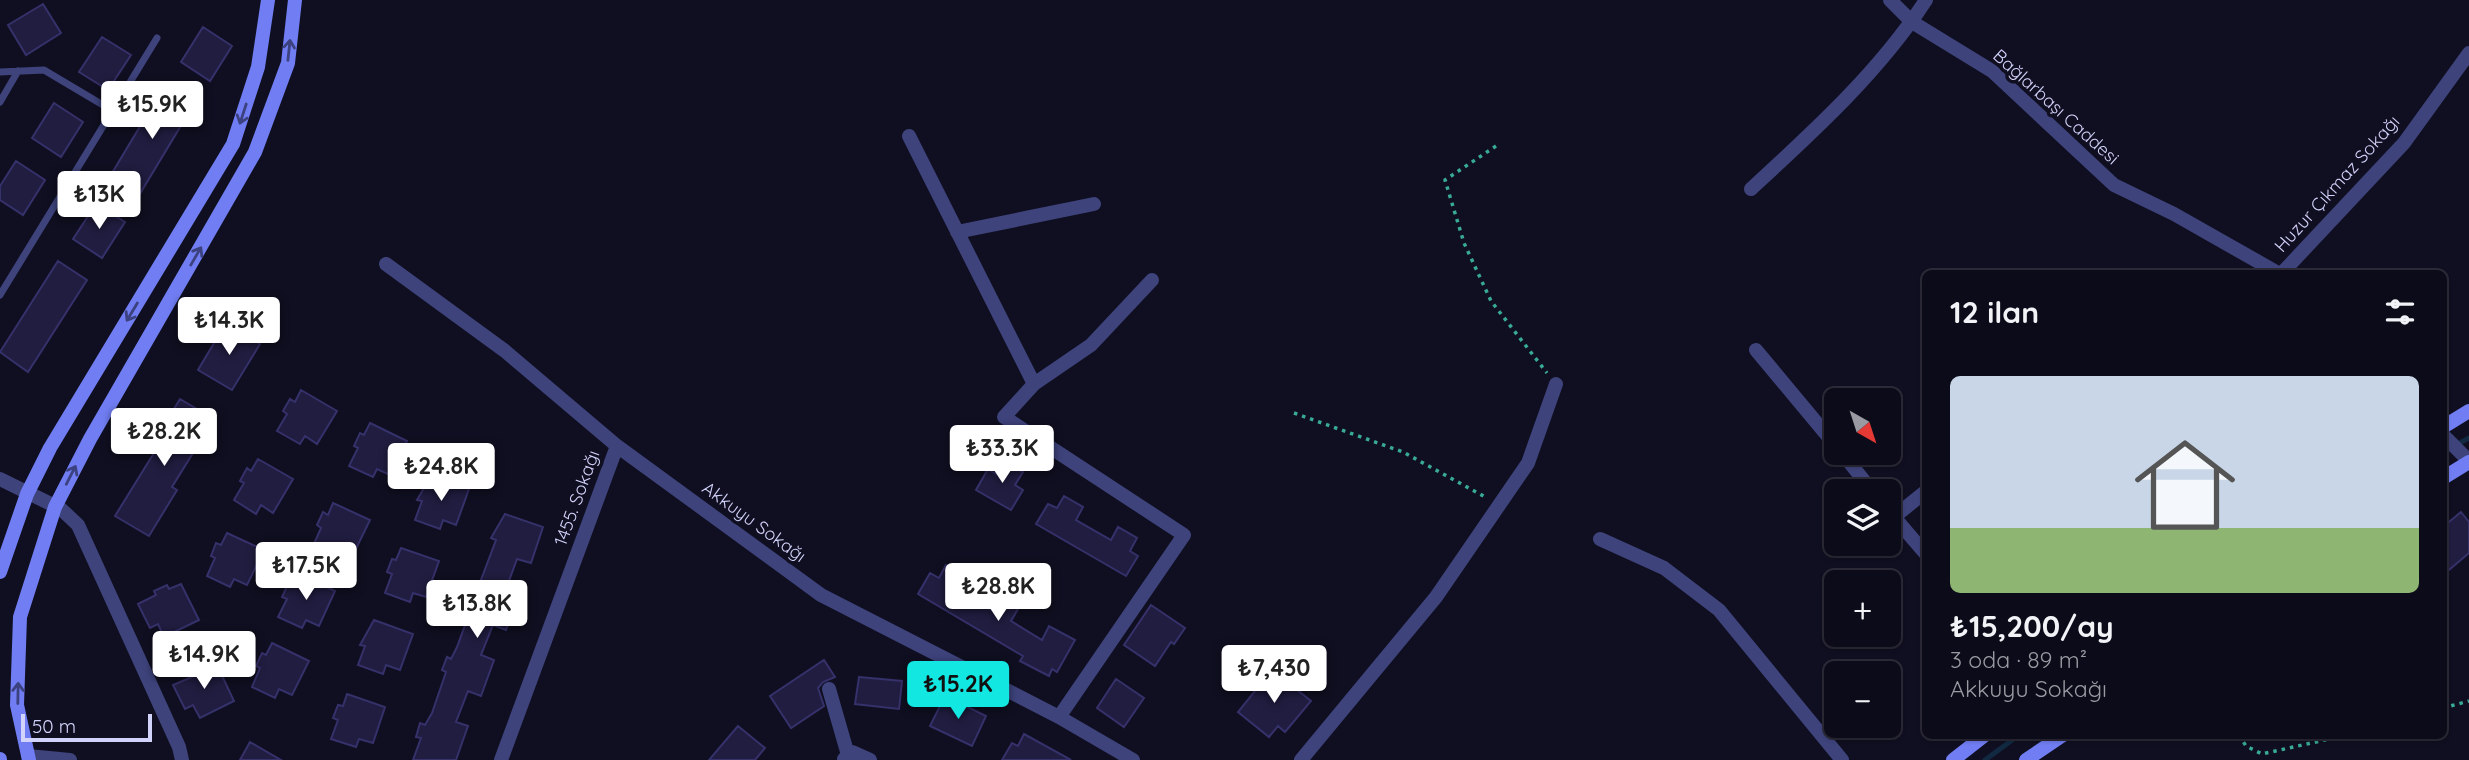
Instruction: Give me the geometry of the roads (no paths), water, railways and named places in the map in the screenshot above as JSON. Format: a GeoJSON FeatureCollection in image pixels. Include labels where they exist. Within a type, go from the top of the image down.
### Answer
{"type":"FeatureCollection","features":[{"type":"Feature","properties":{"kind":"street"},"geometry":{"type":"LineString","coordinates":[[0,572],[27,494],[57,437],[233,144],[258,67],[268,0]]}},
{"type":"Feature","properties":{"kind":"street"},"geometry":{"type":"LineString","coordinates":[[70,760],[28,758],[17,705],[20,617],[55,507],[90,439],[255,152],[288,63],[295,0]]}},
{"type":"Feature","properties":{"kind":"street","name":"Bağlarbaşı Caddesi"},"geometry":{"type":"LineString","coordinates":[[1890,0],[1912,22],[1992,71],[2114,185],[2174,214],[2275,270]]}},
{"type":"Feature","properties":{"kind":"street"},"geometry":{"type":"LineString","coordinates":[[1751,188],[1835,111],[1912,22],[1926,0]]}},
{"type":"Feature","properties":{"kind":"street","name":"Huzur Çıkmaz Sokağı"},"geometry":{"type":"LineString","coordinates":[[2283,270],[2404,143],[2469,53]]}},
{"type":"Feature","properties":{"kind":"street"},"geometry":{"type":"LineString","coordinates":[[909,136],[1034,384]]}},
{"type":"Feature","properties":{"kind":"street"},"geometry":{"type":"LineString","coordinates":[[957,232],[1094,204]]}},
{"type":"Feature","properties":{"kind":"street","name":"Akkuyu Sokağı"},"geometry":{"type":"LineString","coordinates":[[386,264],[505,351],[617,446],[821,595],[1059,718],[1133,760]]}},
{"type":"Feature","properties":{"kind":"street"},"geometry":{"type":"LineString","coordinates":[[1059,718],[1184,536],[1004,417],[1034,384],[1091,345],[1152,280]]}},
{"type":"Feature","properties":{"kind":"street"},"geometry":{"type":"LineString","coordinates":[[1756,350],[1824,432]]}},
{"type":"Feature","properties":{"kind":"street"},"geometry":{"type":"LineString","coordinates":[[1301,760],[1436,597],[1528,463],[1556,384]]}},
{"type":"Feature","properties":{"kind":"street"},"geometry":{"type":"LineString","coordinates":[[2447,425],[2469,411]]}},
{"type":"Feature","properties":{"kind":"street"},"geometry":{"type":"LineString","coordinates":[[2447,439],[2469,462],[2447,476]]}},
{"type":"Feature","properties":{"kind":"street","name":"1455. Sokağı"},"geometry":{"type":"LineString","coordinates":[[501,760],[617,446]]}},
{"type":"Feature","properties":{"kind":"street"},"geometry":{"type":"LineString","coordinates":[[0,479],[55,507],[73,519],[83,533],[179,747],[182,760]]}},
{"type":"Feature","properties":{"kind":"street"},"geometry":{"type":"LineString","coordinates":[[1901,507],[1922,494]]}},
{"type":"Feature","properties":{"kind":"street"},"geometry":{"type":"LineString","coordinates":[[1901,525],[1922,550]]}},
{"type":"Feature","properties":{"kind":"street"},"geometry":{"type":"LineString","coordinates":[[1600,539],[1664,568],[1719,610],[1842,760]]}},
{"type":"Feature","properties":{"kind":"street"},"geometry":{"type":"LineString","coordinates":[[829,689],[846,758]]}},
{"type":"Feature","properties":{"kind":"street"},"geometry":{"type":"LineString","coordinates":[[1953,760],[1980,739]]}},
{"type":"Feature","properties":{"kind":"street"},"geometry":{"type":"LineString","coordinates":[[2026,760],[2057,739]]}},
{"type":"Feature","properties":{"kind":"street"},"geometry":{"type":"LineString","coordinates":[[846,758],[852,752],[870,760]]}},
{"type":"Feature","properties":{"kind":"lane"},"geometry":{"type":"LineString","coordinates":[[0,295],[157,38]]}},
{"type":"Feature","properties":{"kind":"lane"},"geometry":{"type":"LineString","coordinates":[[0,72],[44,70],[113,111]]}},
{"type":"Feature","properties":{"kind":"lane"},"geometry":{"type":"LineString","coordinates":[[0,102],[18,71]]}},
{"type":"Feature","properties":{"kind":"waterway"},"geometry":{"type":"LineString","coordinates":[[2447,450],[2469,438]]}},
{"type":"Feature","properties":{"kind":"waterway"},"geometry":{"type":"LineString","coordinates":[[1985,760],[2014,739]]}}]}
